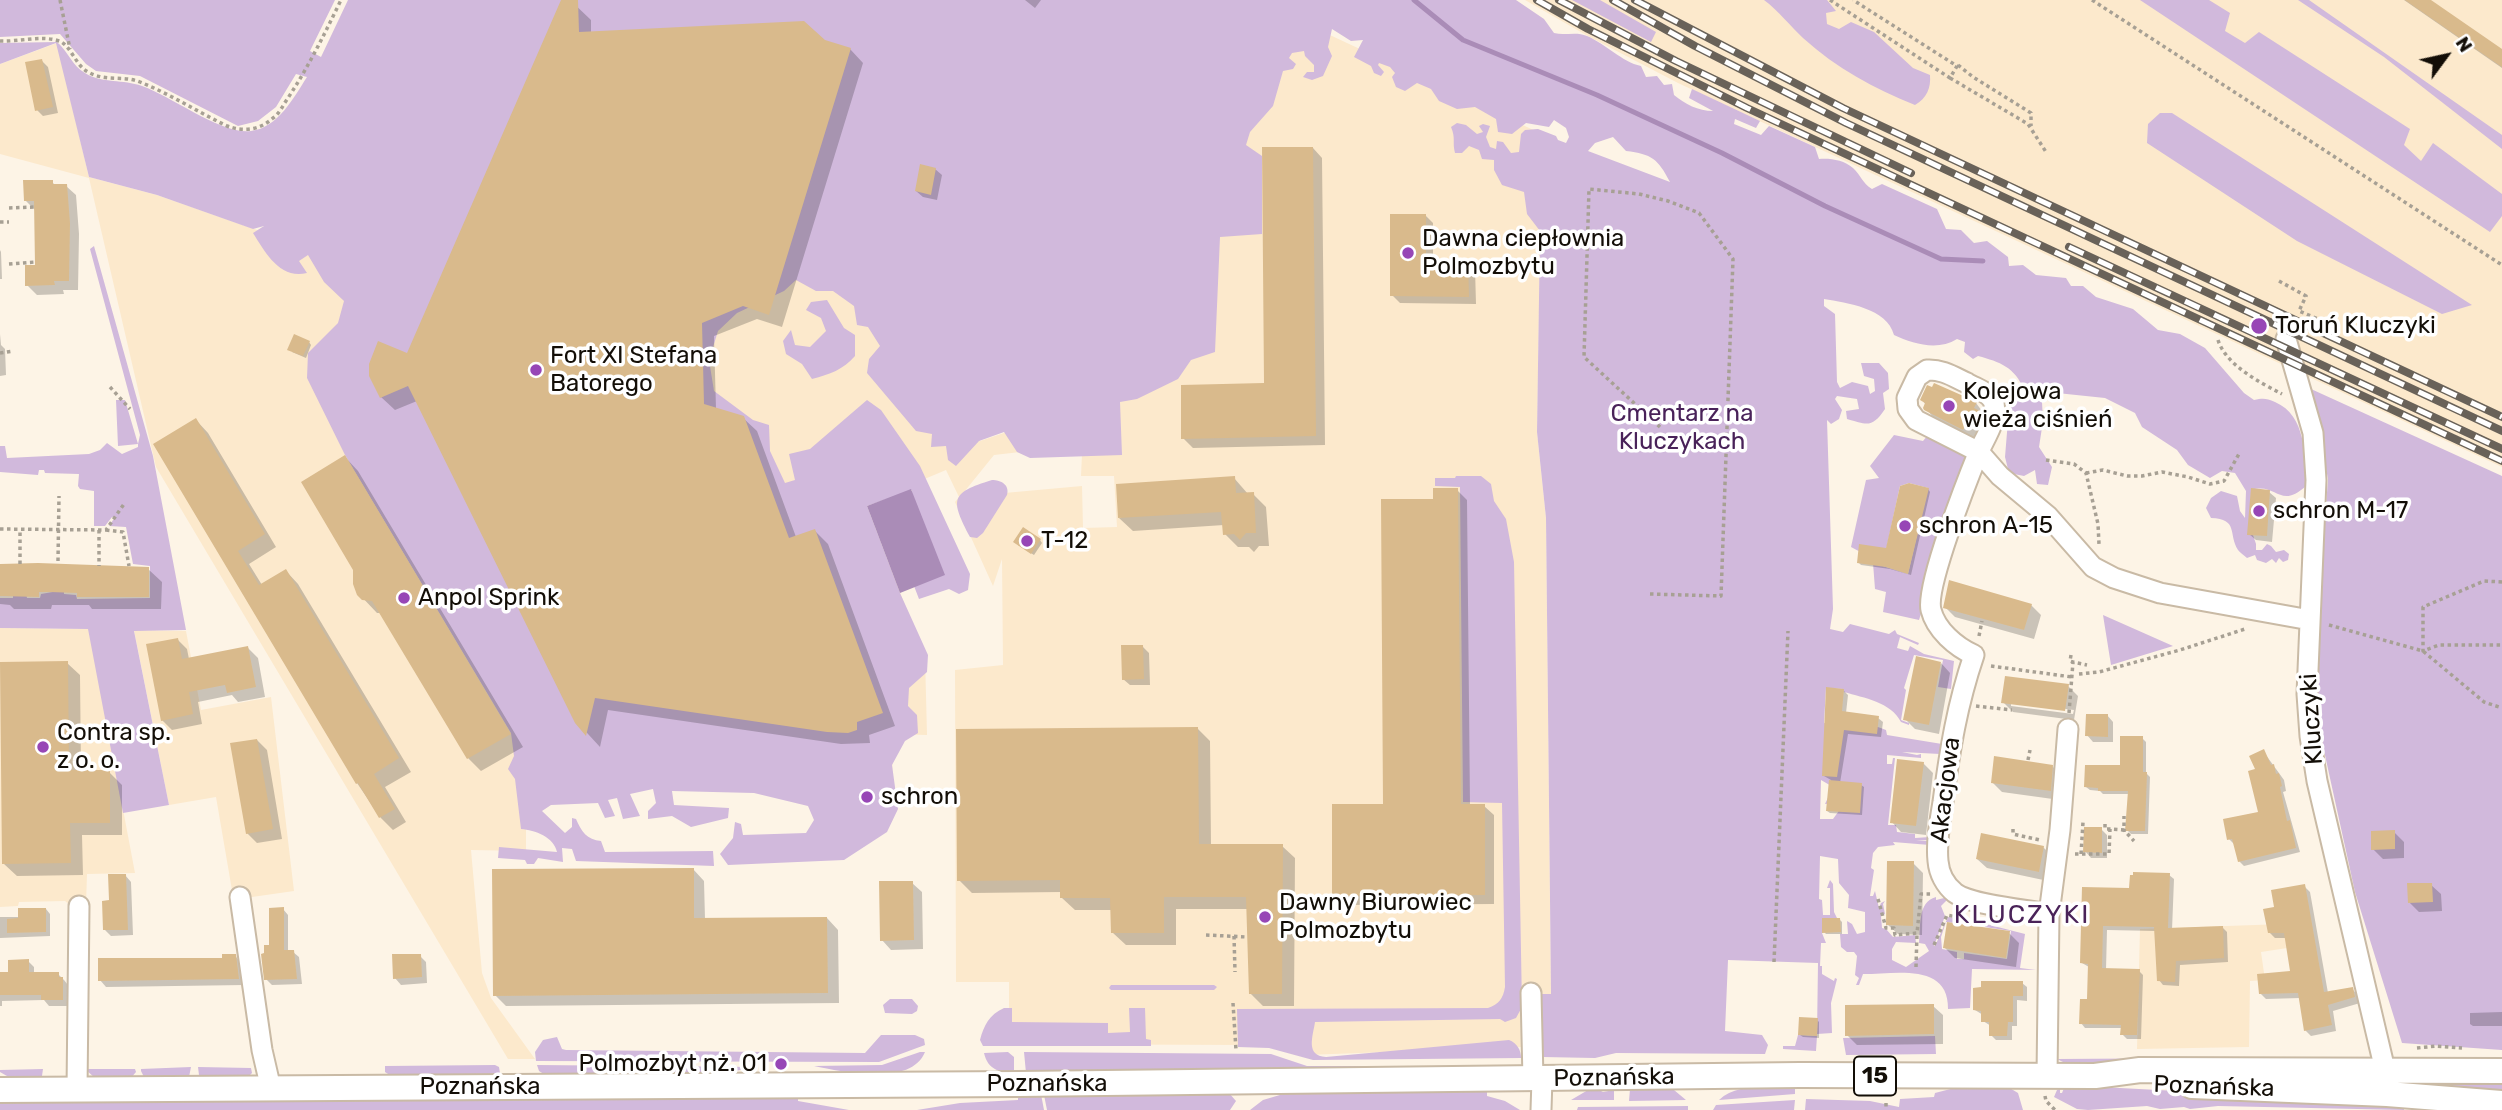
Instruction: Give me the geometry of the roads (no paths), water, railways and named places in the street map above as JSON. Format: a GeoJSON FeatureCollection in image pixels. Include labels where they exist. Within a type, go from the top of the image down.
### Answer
{"type":"FeatureCollection","features":[{"type":"Feature","properties":{"kind":"main road","name":"Poznańska"},"geometry":{"type":"LineString","coordinates":[[0,1090],[1800,1075],[2095,1076],[2140,1084],[2386,1082],[2502,1071]]}},
{"type":"Feature","properties":{"kind":"main road","name":"Poznańska"},"geometry":{"type":"LineString","coordinates":[[2386,1082],[2502,1103]]}},
{"type":"Feature","properties":{"kind":"street","name":"Kluczyki"},"geometry":{"type":"LineString","coordinates":[[2286,339],[2313,433],[2316,480],[2307,694],[2313,760],[2386,1082]]}},
{"type":"Feature","properties":{"kind":"street"},"geometry":{"type":"LineString","coordinates":[[1979,452],[1995,411],[1991,397],[1939,370],[1922,373],[1911,387],[1907,403],[1916,420],[1979,452],[2000,476],[2048,516],[2081,555],[2100,571],[2160,593],[2310,620]]}},
{"type":"Feature","properties":{"kind":"street","name":"Akacjowa"},"geometry":{"type":"LineString","coordinates":[[1979,452],[1938,566],[1930,597],[1931,612],[1937,623],[1952,641],[1974,654],[1951,738],[1938,851],[1942,876],[1956,894],[1966,899],[2049,914]]}},
{"type":"Feature","properties":{"kind":"street"},"geometry":{"type":"LineString","coordinates":[[2047,1076],[2049,914],[2068,729]]}},
{"type":"Feature","properties":{"kind":"street"},"geometry":{"type":"LineString","coordinates":[[240,897],[261,1050],[271,1089]]}},
{"type":"Feature","properties":{"kind":"street"},"geometry":{"type":"LineString","coordinates":[[77,1090],[79,906]]}},
{"type":"Feature","properties":{"kind":"street"},"geometry":{"type":"LineString","coordinates":[[1531,993],[1541,1110]]}},
{"type":"Feature","properties":{"kind":"waterway"},"geometry":{"type":"LineString","coordinates":[[1414,0],[1463,40],[1597,95],[1941,259],[1983,261]]}},
{"type":"Feature","properties":{"kind":"railway"},"geometry":{"type":"LineString","coordinates":[[1537,0],[1588,29],[1747,108],[2502,461]]}},
{"type":"Feature","properties":{"kind":"railway"},"geometry":{"type":"LineString","coordinates":[[1559,0],[1676,61],[1911,173]]}},
{"type":"Feature","properties":{"kind":"railway"},"geometry":{"type":"LineString","coordinates":[[1613,0],[1695,46],[1846,123],[2502,431]]}},
{"type":"Feature","properties":{"kind":"railway"},"geometry":{"type":"LineString","coordinates":[[1635,0],[1843,108],[2502,417]]}},
{"type":"Feature","properties":{"kind":"railway"},"geometry":{"type":"LineString","coordinates":[[2069,247],[2502,449]]}},
{"type":"Feature","properties":{"kind":"place","name":"Dawna ciepłownia Polmozbytu"},"geometry":{"type":"Point","coordinates":[1408,253]}},
{"type":"Feature","properties":{"kind":"place","name":"Toruń Kluczyki"},"geometry":{"type":"Point","coordinates":[2259,326]}},
{"type":"Feature","properties":{"kind":"place","name":"Fort XI Stefana Batorego"},"geometry":{"type":"Point","coordinates":[536,370]}},
{"type":"Feature","properties":{"kind":"place","name":"Kolejowa wieża ciśnień"},"geometry":{"type":"Point","coordinates":[1949,406]}},
{"type":"Feature","properties":{"kind":"place","name":"schron M-17"},"geometry":{"type":"Point","coordinates":[2259,511]}},
{"type":"Feature","properties":{"kind":"place","name":"schron A-15"},"geometry":{"type":"Point","coordinates":[1905,526]}},
{"type":"Feature","properties":{"kind":"place","name":"T-12"},"geometry":{"type":"Point","coordinates":[1027,541]}},
{"type":"Feature","properties":{"kind":"place","name":"Anpol Sprink"},"geometry":{"type":"Point","coordinates":[404,598]}},
{"type":"Feature","properties":{"kind":"place","name":"Contra sp. z o. o."},"geometry":{"type":"Point","coordinates":[43,747]}},
{"type":"Feature","properties":{"kind":"place","name":"schron"},"geometry":{"type":"Point","coordinates":[867,797]}},
{"type":"Feature","properties":{"kind":"place","name":"Dawny Biurowiec Polmozbytu"},"geometry":{"type":"Point","coordinates":[1265,917]}},
{"type":"Feature","properties":{"kind":"place","name":"Polmozbyt nż. 01"},"geometry":{"type":"Point","coordinates":[781,1064]}},
{"type":"Feature","properties":{"kind":"district","name":"KLUCZYKI"},"geometry":{"type":"Point","coordinates":[2022,915]}},
{"type":"Feature","properties":{"kind":"park label","name":"Cmentarz na Kluczykach"},"geometry":{"type":"Point","coordinates":[1682,428]}}]}
